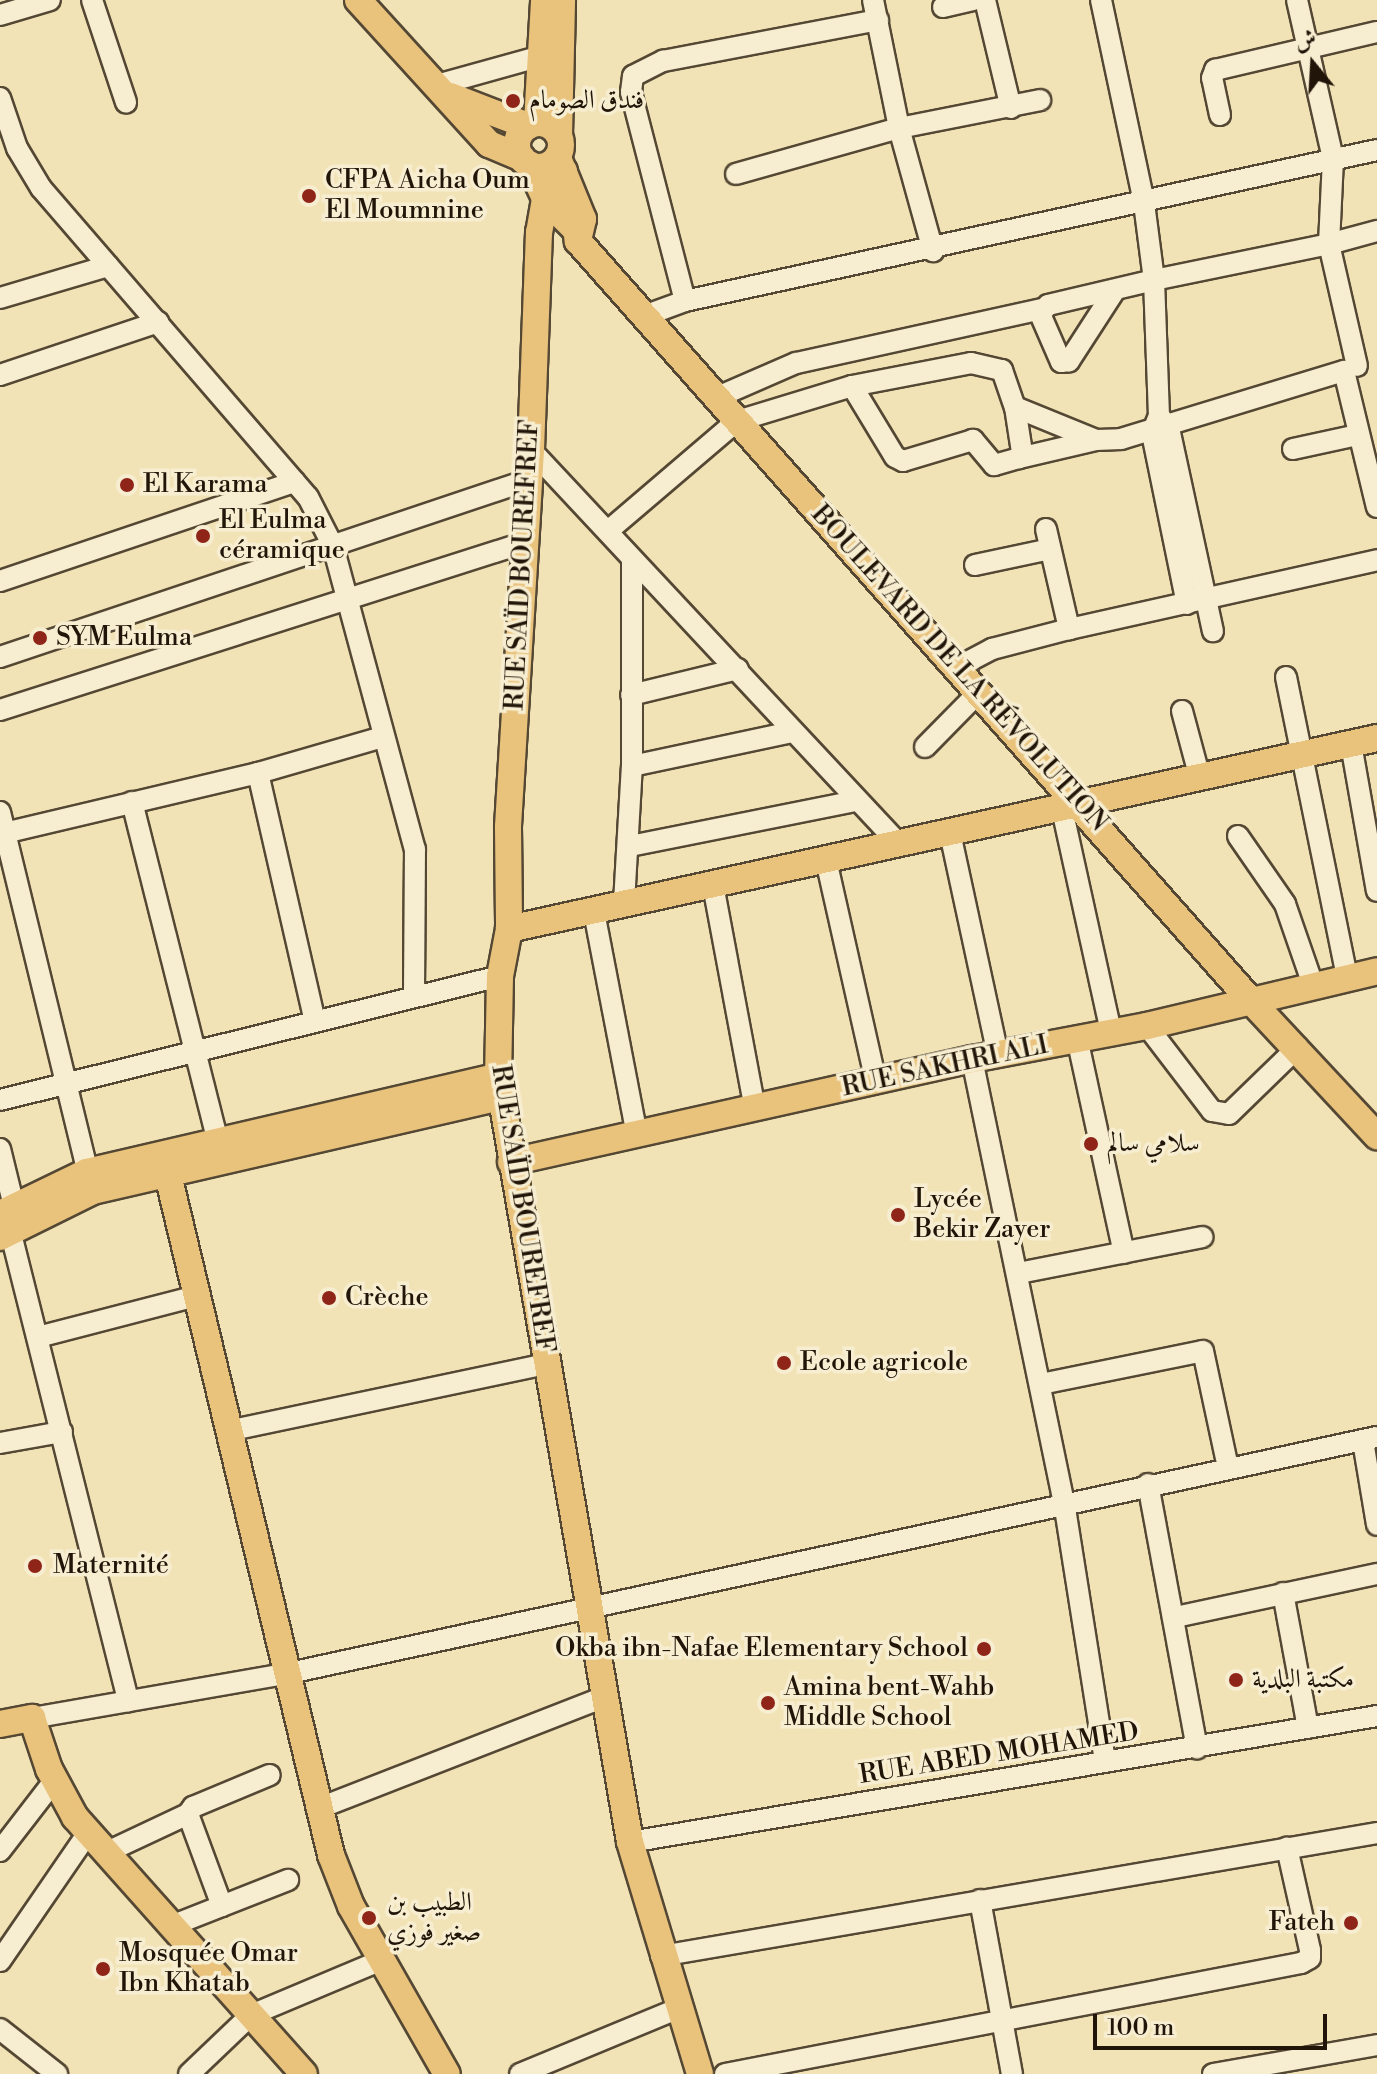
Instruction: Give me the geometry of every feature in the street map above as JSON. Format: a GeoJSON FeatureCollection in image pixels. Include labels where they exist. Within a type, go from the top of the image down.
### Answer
{"type":"FeatureCollection","features":[{"type":"Feature","properties":{"kind":"main road"},"geometry":{"type":"LineString","coordinates":[[544,0],[550,53],[553,150],[545,199]]}},
{"type":"Feature","properties":{"kind":"main road"},"geometry":{"type":"LineString","coordinates":[[550,53],[562,0]]}},
{"type":"Feature","properties":{"kind":"main road"},"geometry":{"type":"LineString","coordinates":[[368,2],[489,144],[525,161],[548,165],[553,150]]}},
{"type":"Feature","properties":{"kind":"main road"},"geometry":{"type":"LineString","coordinates":[[442,90],[553,150],[583,219],[578,241]]}},
{"type":"Feature","properties":{"kind":"main road"},"geometry":{"type":"LineString","coordinates":[[545,199],[518,140],[553,150]]}},
{"type":"Feature","properties":{"kind":"main road","name":"RUE SAÏD BOUREFREF"},"geometry":{"type":"LineString","coordinates":[[545,199],[539,232],[531,450],[508,827],[509,929],[500,976],[498,1086],[630,1842],[661,1956],[700,2074]]}},
{"type":"Feature","properties":{"kind":"main road","name":"BOULEVARD DE LA RÉVOLUTION"},"geometry":{"type":"LineString","coordinates":[[545,199],[576,230],[578,241],[644,316],[720,396],[737,421],[956,668],[980,691],[1070,806],[1251,1001],[1298,1047],[1377,1136]]}},
{"type":"Feature","properties":{"kind":"main road"},"geometry":{"type":"LineString","coordinates":[[509,929],[1377,738]]}},
{"type":"Feature","properties":{"kind":"main road","name":"RUE SAKHRI ALI"},"geometry":{"type":"LineString","coordinates":[[511,1162],[985,1057],[1147,1026],[1377,971]]}},
{"type":"Feature","properties":{"kind":"main road"},"geometry":{"type":"LineString","coordinates":[[6,1222],[90,1182],[218,1143],[498,1086]]}},
{"type":"Feature","properties":{"kind":"main road"},"geometry":{"type":"LineString","coordinates":[[90,1182],[168,1175],[498,1086]]}},
{"type":"Feature","properties":{"kind":"main road"},"geometry":{"type":"LineString","coordinates":[[168,1175],[317,1809],[351,1906],[447,2074]]}},
{"type":"Feature","properties":{"kind":"main road"},"geometry":{"type":"LineString","coordinates":[[0,1724],[32,1718],[54,1781],[97,1843],[304,2074]]}},
{"type":"Feature","properties":{"kind":"street"},"geometry":{"type":"LineString","coordinates":[[0,15],[50,0]]}},
{"type":"Feature","properties":{"kind":"street"},"geometry":{"type":"LineString","coordinates":[[92,0],[126,102]]}},
{"type":"Feature","properties":{"kind":"street"},"geometry":{"type":"LineString","coordinates":[[943,7],[973,0]]}},
{"type":"Feature","properties":{"kind":"street"},"geometry":{"type":"LineString","coordinates":[[985,0],[1011,108]]}},
{"type":"Feature","properties":{"kind":"street"},"geometry":{"type":"LineString","coordinates":[[1101,0],[1144,203],[1154,280],[1160,425],[1196,602],[1213,631]]}},
{"type":"Feature","properties":{"kind":"street"},"geometry":{"type":"LineString","coordinates":[[1297,0],[1333,159],[1329,244],[1359,366],[1358,435],[1377,507]]}},
{"type":"Feature","properties":{"kind":"street"},"geometry":{"type":"LineString","coordinates":[[685,301],[631,92],[633,76],[663,61],[876,10],[899,128],[933,251]]}},
{"type":"Feature","properties":{"kind":"street"},"geometry":{"type":"LineString","coordinates":[[1220,115],[1212,78],[1215,70],[1377,32]]}},
{"type":"Feature","properties":{"kind":"street"},"geometry":{"type":"LineString","coordinates":[[442,90],[550,53]]}},
{"type":"Feature","properties":{"kind":"street"},"geometry":{"type":"LineString","coordinates":[[0,98],[10,156],[295,482],[315,508],[333,546],[349,598],[418,876],[414,996]]}},
{"type":"Feature","properties":{"kind":"street"},"geometry":{"type":"LineString","coordinates":[[736,174],[899,128],[1040,100]]}},
{"type":"Feature","properties":{"kind":"street"},"geometry":{"type":"LineString","coordinates":[[644,316],[685,301],[933,251],[1377,150]]}},
{"type":"Feature","properties":{"kind":"street"},"geometry":{"type":"LineString","coordinates":[[720,396],[796,363],[1377,231]]}},
{"type":"Feature","properties":{"kind":"street"},"geometry":{"type":"LineString","coordinates":[[0,298],[108,266]]}},
{"type":"Feature","properties":{"kind":"street"},"geometry":{"type":"LineString","coordinates":[[1041,309],[1054,356],[1061,362],[1069,361],[1115,290]]}},
{"type":"Feature","properties":{"kind":"street"},"geometry":{"type":"LineString","coordinates":[[0,375],[158,322]]}},
{"type":"Feature","properties":{"kind":"street"},"geometry":{"type":"LineString","coordinates":[[608,531],[737,421],[852,386],[988,363],[1002,370],[1015,407],[1019,458]]}},
{"type":"Feature","properties":{"kind":"street"},"geometry":{"type":"LineString","coordinates":[[852,386],[895,457],[903,461],[973,440],[994,465],[1160,425],[1359,366]]}},
{"type":"Feature","properties":{"kind":"street"},"geometry":{"type":"LineString","coordinates":[[1015,407],[1096,440]]}},
{"type":"Feature","properties":{"kind":"street"},"geometry":{"type":"LineString","coordinates":[[1293,449],[1358,435]]}},
{"type":"Feature","properties":{"kind":"street"},"geometry":{"type":"LineString","coordinates":[[531,450],[899,844]]}},
{"type":"Feature","properties":{"kind":"street"},"geometry":{"type":"LineString","coordinates":[[0,657],[528,480]]}},
{"type":"Feature","properties":{"kind":"street"},"geometry":{"type":"LineString","coordinates":[[0,581],[295,482]]}},
{"type":"Feature","properties":{"kind":"street"},"geometry":{"type":"LineString","coordinates":[[975,565],[1048,539],[1069,629]]}},
{"type":"Feature","properties":{"kind":"street"},"geometry":{"type":"LineString","coordinates":[[0,710],[523,543]]}},
{"type":"Feature","properties":{"kind":"street"},"geometry":{"type":"LineString","coordinates":[[624,903],[630,846],[632,766],[632,559]]}},
{"type":"Feature","properties":{"kind":"street"},"geometry":{"type":"LineString","coordinates":[[956,668],[992,649],[1069,629],[1377,560]]}},
{"type":"Feature","properties":{"kind":"street"},"geometry":{"type":"LineString","coordinates":[[631,695],[738,669]]}},
{"type":"Feature","properties":{"kind":"street"},"geometry":{"type":"LineString","coordinates":[[1286,677],[1347,976]]}},
{"type":"Feature","properties":{"kind":"street"},"geometry":{"type":"LineString","coordinates":[[925,747],[980,691]]}},
{"type":"Feature","properties":{"kind":"street"},"geometry":{"type":"LineString","coordinates":[[1182,711],[1200,778]]}},
{"type":"Feature","properties":{"kind":"street"},"geometry":{"type":"LineString","coordinates":[[632,766],[792,732]]}},
{"type":"Feature","properties":{"kind":"street"},"geometry":{"type":"LineString","coordinates":[[90,1182],[2,826],[132,802],[258,773],[383,737]]}},
{"type":"Feature","properties":{"kind":"street"},"geometry":{"type":"LineString","coordinates":[[1351,744],[1370,816],[1376,881]]}},
{"type":"Feature","properties":{"kind":"street"},"geometry":{"type":"LineString","coordinates":[[258,773],[315,1021]]}},
{"type":"Feature","properties":{"kind":"street"},"geometry":{"type":"LineString","coordinates":[[630,846],[856,801]]}},
{"type":"Feature","properties":{"kind":"street"},"geometry":{"type":"LineString","coordinates":[[132,802],[218,1143]]}},
{"type":"Feature","properties":{"kind":"street"},"geometry":{"type":"LineString","coordinates":[[1070,806],[1111,1031]]}},
{"type":"Feature","properties":{"kind":"street"},"geometry":{"type":"LineString","coordinates":[[950,833],[1019,1273],[1064,1502],[1105,1762]]}},
{"type":"Feature","properties":{"kind":"street"},"geometry":{"type":"LineString","coordinates":[[1238,836],[1285,904],[1313,985]]}},
{"type":"Feature","properties":{"kind":"street"},"geometry":{"type":"LineString","coordinates":[[826,860],[876,1082]]}},
{"type":"Feature","properties":{"kind":"street"},"geometry":{"type":"LineString","coordinates":[[713,885],[755,1109]]}},
{"type":"Feature","properties":{"kind":"street"},"geometry":{"type":"LineString","coordinates":[[594,912],[637,1135]]}},
{"type":"Feature","properties":{"kind":"street"},"geometry":{"type":"LineString","coordinates":[[0,1100],[500,976]]}},
{"type":"Feature","properties":{"kind":"street"},"geometry":{"type":"LineString","coordinates":[[1147,1026],[1212,1111],[1229,1114],[1298,1047]]}},
{"type":"Feature","properties":{"kind":"street"},"geometry":{"type":"LineString","coordinates":[[1077,1038],[1124,1253]]}},
{"type":"Feature","properties":{"kind":"street"},"geometry":{"type":"LineString","coordinates":[[0,1149],[6,1222],[38,1337],[128,1701]]}},
{"type":"Feature","properties":{"kind":"street"},"geometry":{"type":"LineString","coordinates":[[1019,1273],[1203,1237]]}},
{"type":"Feature","properties":{"kind":"street"},"geometry":{"type":"LineString","coordinates":[[38,1337],[197,1296]]}},
{"type":"Feature","properties":{"kind":"street"},"geometry":{"type":"LineString","coordinates":[[1041,1384],[1203,1351],[1228,1468]]}},
{"type":"Feature","properties":{"kind":"street"},"geometry":{"type":"LineString","coordinates":[[228,1431],[547,1364]]}},
{"type":"Feature","properties":{"kind":"street"},"geometry":{"type":"LineString","coordinates":[[0,1443],[62,1432]]}},
{"type":"Feature","properties":{"kind":"street"},"geometry":{"type":"LineString","coordinates":[[32,1718],[285,1674],[1064,1502],[1370,1439],[1377,1525]]}},
{"type":"Feature","properties":{"kind":"street"},"geometry":{"type":"LineString","coordinates":[[1148,1484],[1176,1617],[1197,1748]]}},
{"type":"Feature","properties":{"kind":"street"},"geometry":{"type":"LineString","coordinates":[[1176,1617],[1377,1574]]}},
{"type":"Feature","properties":{"kind":"street"},"geometry":{"type":"LineString","coordinates":[[1283,1593],[1308,1728]]}},
{"type":"Feature","properties":{"kind":"street"},"geometry":{"type":"LineString","coordinates":[[317,1809],[605,1697]]}},
{"type":"Feature","properties":{"kind":"street","name":"RUE ABED MOHAMED"},"geometry":{"type":"LineString","coordinates":[[630,1842],[1377,1716]]}},
{"type":"Feature","properties":{"kind":"street"},"geometry":{"type":"LineString","coordinates":[[0,1961],[97,1843],[188,1814],[193,1807],[270,1775]]}},
{"type":"Feature","properties":{"kind":"street"},"geometry":{"type":"LineString","coordinates":[[0,1851],[54,1781]]}},
{"type":"Feature","properties":{"kind":"street"},"geometry":{"type":"LineString","coordinates":[[188,1814],[222,1906]]}},
{"type":"Feature","properties":{"kind":"street"},"geometry":{"type":"LineString","coordinates":[[661,1956],[1377,1833]]}},
{"type":"Feature","properties":{"kind":"street"},"geometry":{"type":"LineString","coordinates":[[725,2074],[1310,1958],[1287,1848]]}},
{"type":"Feature","properties":{"kind":"street"},"geometry":{"type":"LineString","coordinates":[[171,1926],[288,1880]]}},
{"type":"Feature","properties":{"kind":"street"},"geometry":{"type":"LineString","coordinates":[[980,1900],[1012,2074]]}},
{"type":"Feature","properties":{"kind":"street"},"geometry":{"type":"LineString","coordinates":[[189,2074],[251,2015],[382,1960]]}},
{"type":"Feature","properties":{"kind":"street"},"geometry":{"type":"LineString","coordinates":[[520,2074],[677,2009]]}},
{"type":"Feature","properties":{"kind":"street"},"geometry":{"type":"LineString","coordinates":[[0,2029],[57,2074]]}},
{"type":"Feature","properties":{"kind":"street"},"geometry":{"type":"LineString","coordinates":[[1213,2074],[1377,2045]]}},
{"type":"Feature","properties":{"kind":"place","name":"فندق الصومام"},"geometry":{"type":"Point","coordinates":[513,101]}},
{"type":"Feature","properties":{"kind":"place","name":"CFPA Aicha Oum El Moumnine"},"geometry":{"type":"Point","coordinates":[309,196]}},
{"type":"Feature","properties":{"kind":"place","name":"El Karama"},"geometry":{"type":"Point","coordinates":[127,485]}},
{"type":"Feature","properties":{"kind":"place","name":"El Eulma céramique"},"geometry":{"type":"Point","coordinates":[203,536]}},
{"type":"Feature","properties":{"kind":"place","name":"SYM Eulma"},"geometry":{"type":"Point","coordinates":[40,638]}},
{"type":"Feature","properties":{"kind":"place","name":"سلامي سالم"},"geometry":{"type":"Point","coordinates":[1091,1144]}},
{"type":"Feature","properties":{"kind":"place","name":"Lycée Bekir Zayer"},"geometry":{"type":"Point","coordinates":[898,1215]}},
{"type":"Feature","properties":{"kind":"place","name":"Crèche"},"geometry":{"type":"Point","coordinates":[329,1298]}},
{"type":"Feature","properties":{"kind":"place","name":"Ecole agricole"},"geometry":{"type":"Point","coordinates":[784,1363]}},
{"type":"Feature","properties":{"kind":"place","name":"Maternité"},"geometry":{"type":"Point","coordinates":[35,1566]}},
{"type":"Feature","properties":{"kind":"place","name":"Okba ibn-Nafae Elementary School"},"geometry":{"type":"Point","coordinates":[984,1649]}},
{"type":"Feature","properties":{"kind":"place","name":"مكتبة البلدية"},"geometry":{"type":"Point","coordinates":[1236,1680]}},
{"type":"Feature","properties":{"kind":"place","name":"Amina bent-Wahb Middle School"},"geometry":{"type":"Point","coordinates":[768,1703]}},
{"type":"Feature","properties":{"kind":"place","name":"الطبيب بن صغير فوزي"},"geometry":{"type":"Point","coordinates":[369,1918]}},
{"type":"Feature","properties":{"kind":"place","name":"Fateh"},"geometry":{"type":"Point","coordinates":[1351,1923]}},
{"type":"Feature","properties":{"kind":"place","name":"Mosquée Omar Ibn Khatab"},"geometry":{"type":"Point","coordinates":[103,1969]}}]}
